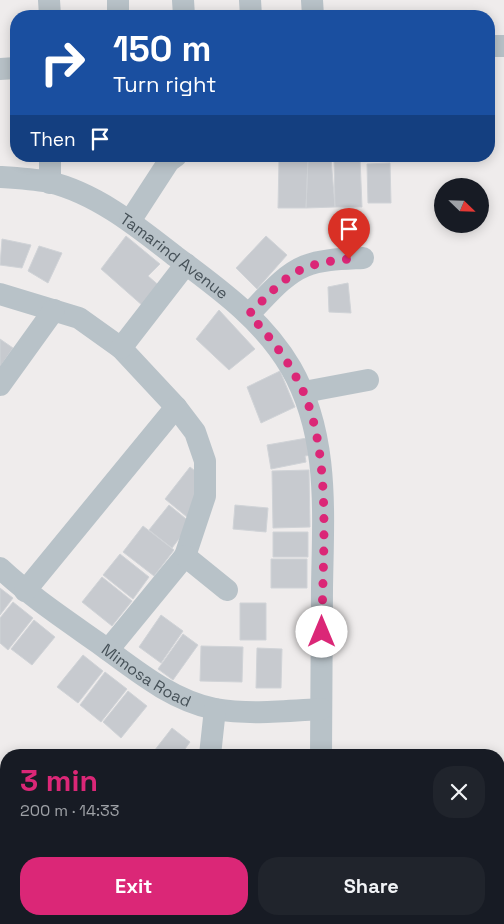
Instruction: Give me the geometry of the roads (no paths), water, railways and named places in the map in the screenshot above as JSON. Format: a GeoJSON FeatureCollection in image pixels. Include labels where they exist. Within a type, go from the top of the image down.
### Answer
{"type":"FeatureCollection","features":[{"type":"Feature","properties":{"kind":"street"},"geometry":{"type":"LineString","coordinates":[[50,162],[50,183]]}},
{"type":"Feature","properties":{"kind":"street"},"geometry":{"type":"LineString","coordinates":[[130,221],[168,162]]}},
{"type":"Feature","properties":{"kind":"street","name":"Tamarind Avenue"},"geometry":{"type":"LineString","coordinates":[[0,177],[50,183],[77,192],[130,221],[249,314],[284,358],[304,392],[314,422],[320,454],[323,498],[321,749]]}},
{"type":"Feature","properties":{"kind":"street"},"geometry":{"type":"LineString","coordinates":[[249,314],[290,274],[305,266],[322,261],[362,258]]}},
{"type":"Feature","properties":{"kind":"street"},"geometry":{"type":"LineString","coordinates":[[121,348],[186,264]]}},
{"type":"Feature","properties":{"kind":"street"},"geometry":{"type":"LineString","coordinates":[[0,294],[79,318],[121,348],[176,407],[195,432],[205,461],[205,496],[184,556],[108,650]]}},
{"type":"Feature","properties":{"kind":"street"},"geometry":{"type":"LineString","coordinates":[[0,385],[54,310]]}},
{"type":"Feature","properties":{"kind":"street"},"geometry":{"type":"LineString","coordinates":[[304,392],[368,380]]}},
{"type":"Feature","properties":{"kind":"street"},"geometry":{"type":"LineString","coordinates":[[25,591],[176,407]]}},
{"type":"Feature","properties":{"kind":"street"},"geometry":{"type":"LineString","coordinates":[[184,556],[227,590]]}},
{"type":"Feature","properties":{"kind":"street","name":"Mimosa Road"},"geometry":{"type":"LineString","coordinates":[[0,568],[25,591],[160,687],[189,701],[214,709],[246,711],[321,709]]}},
{"type":"Feature","properties":{"kind":"street"},"geometry":{"type":"LineString","coordinates":[[211,749],[214,709]]}}]}
